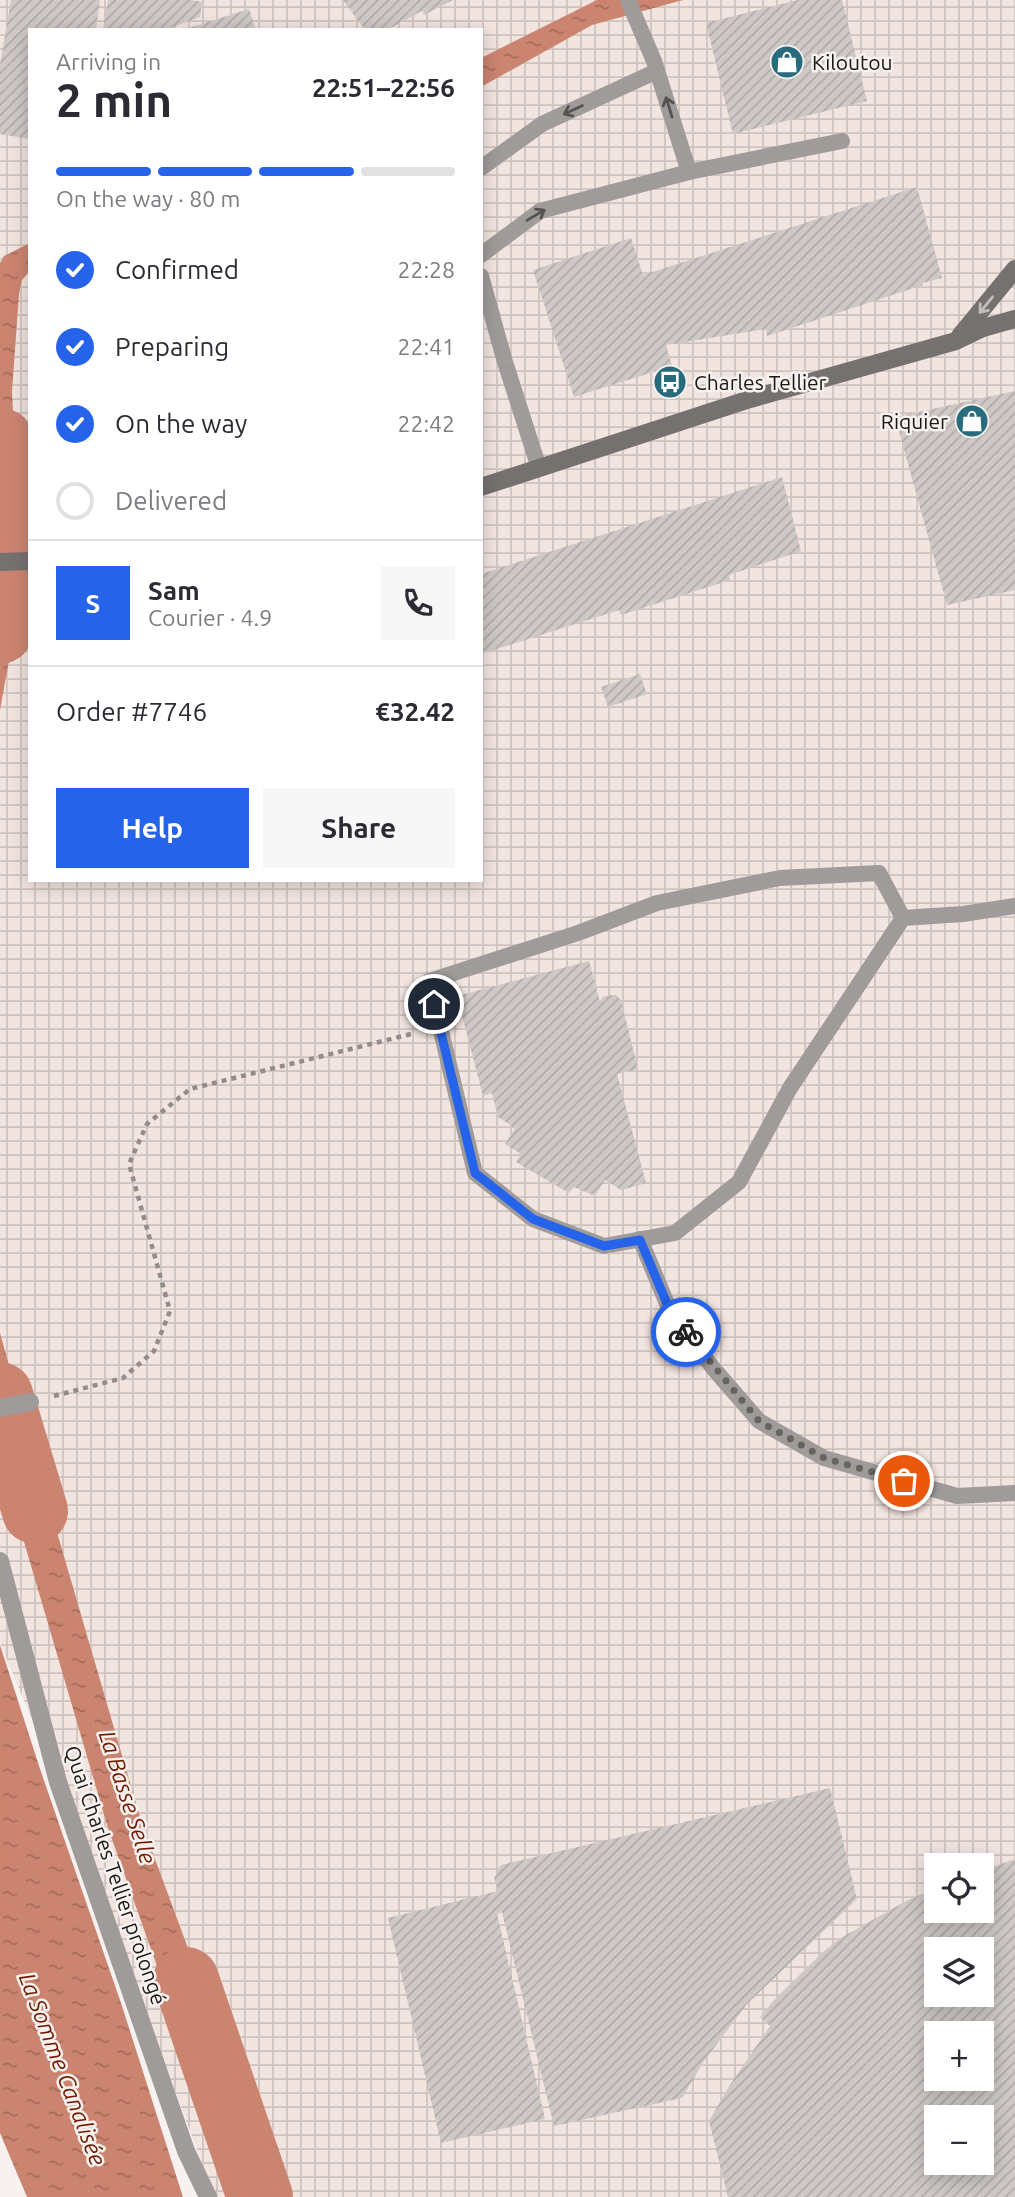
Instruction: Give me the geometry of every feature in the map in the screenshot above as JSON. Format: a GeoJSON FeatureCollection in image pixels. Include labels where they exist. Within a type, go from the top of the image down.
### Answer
{"type":"FeatureCollection","features":[{"type":"Feature","properties":{"kind":"street"},"geometry":{"type":"LineString","coordinates":[[956,341],[1015,269]]}},
{"type":"Feature","properties":{"kind":"street"},"geometry":{"type":"LineString","coordinates":[[483,486],[750,399],[956,341],[983,328],[1015,319]]}},
{"type":"Feature","properties":{"kind":"street"},"geometry":{"type":"LineString","coordinates":[[0,562],[26,561]]}},
{"type":"Feature","properties":{"kind":"street"},"geometry":{"type":"LineString","coordinates":[[0,1408],[30,1402]]}},
{"type":"Feature","properties":{"kind":"street","name":"Quai Charles Tellier prolongé"},"geometry":{"type":"LineString","coordinates":[[0,1561],[58,1782],[186,2151],[208,2197]]}},
{"type":"Feature","properties":{"kind":"lane"},"geometry":{"type":"LineString","coordinates":[[628,0],[656,66],[689,172]]}},
{"type":"Feature","properties":{"kind":"lane"},"geometry":{"type":"LineString","coordinates":[[483,168],[541,124],[656,66]]}},
{"type":"Feature","properties":{"kind":"lane"},"geometry":{"type":"LineString","coordinates":[[483,254],[540,211],[689,172],[842,141]]}},
{"type":"Feature","properties":{"kind":"lane"},"geometry":{"type":"LineString","coordinates":[[483,283],[539,468]]}},
{"type":"Feature","properties":{"kind":"lane"},"geometry":{"type":"LineString","coordinates":[[879,873],[903,918],[790,1088],[739,1182],[674,1233],[604,1246],[533,1219],[475,1173],[429,981],[578,933],[657,903],[780,878],[879,873]]}},
{"type":"Feature","properties":{"kind":"lane"},"geometry":{"type":"LineString","coordinates":[[903,918],[963,914],[1015,905]]}},
{"type":"Feature","properties":{"kind":"lane"},"geometry":{"type":"LineString","coordinates":[[640,1240],[671,1313],[713,1368],[759,1421],[824,1458],[957,1496],[1015,1493]]}},
{"type":"Feature","properties":{"kind":"path"},"geometry":{"type":"LineString","coordinates":[[30,1402],[123,1378],[154,1351],[170,1311],[129,1164],[147,1124],[190,1089],[439,1027]]}},
{"type":"Feature","properties":{"kind":"shaded area"},"geometry":{"type":"Polygon","coordinates":[[[0,0],[1015,0],[1015,2197],[215,2197],[58,1782],[0,1643],[0,0]]]}},
{"type":"Feature","properties":{"kind":"water"},"geometry":{"type":"Polygon","coordinates":[[[597,0],[683,0],[592,25],[483,86],[483,57],[597,0]]]}},
{"type":"Feature","properties":{"kind":"water"},"geometry":{"type":"Polygon","coordinates":[[[28,244],[28,273],[22,280],[19,294],[12,391],[19,534],[0,534],[0,263],[4,256],[28,244]]]}},
{"type":"Feature","properties":{"kind":"water"},"geometry":{"type":"Polygon","coordinates":[[[0,601],[20,601],[0,710],[0,601]]]}},
{"type":"Feature","properties":{"kind":"water"},"geometry":{"type":"Polygon","coordinates":[[[0,1333],[16,1390],[0,1390],[0,1333]]]}},
{"type":"Feature","properties":{"kind":"water"},"geometry":{"type":"Polygon","coordinates":[[[0,1423],[26,1426],[142,1824],[202,1986],[225,2063],[199,2078],[108,1828],[0,1460],[0,1423]]]}},
{"type":"Feature","properties":{"kind":"water","name":"La Somme Canalisée"},"geometry":{"type":"Polygon","coordinates":[[[0,1645],[121,2003],[183,2197],[27,2197],[0,2133],[0,1645]]]}},
{"type":"Feature","properties":{"kind":"water"},"geometry":{"type":"Polygon","coordinates":[[[231,2083],[277,2197],[245,2197],[205,2097],[231,2083]]]}},
{"type":"Feature","properties":{"kind":"building"},"geometry":{"type":"Polygon","coordinates":[[[11,0],[100,0],[96,28],[28,28],[28,139],[0,134],[0,65],[11,0]]]}},
{"type":"Feature","properties":{"kind":"building"},"geometry":{"type":"Polygon","coordinates":[[[108,0],[202,2],[200,17],[170,28],[103,28],[108,0]]]}},
{"type":"Feature","properties":{"kind":"building"},"geometry":{"type":"Polygon","coordinates":[[[343,0],[453,0],[424,15],[422,11],[391,28],[364,28],[343,0]]]}},
{"type":"Feature","properties":{"kind":"building","name":"Kiloutou"},"geometry":{"type":"Polygon","coordinates":[[[798,0],[842,0],[867,101],[733,134],[706,23],[798,0]]]}},
{"type":"Feature","properties":{"kind":"building"},"geometry":{"type":"Polygon","coordinates":[[[249,9],[255,28],[189,28],[249,9]]]}},
{"type":"Feature","properties":{"kind":"building"},"geometry":{"type":"Polygon","coordinates":[[[917,187],[942,278],[767,336],[766,329],[666,345],[672,366],[574,397],[533,270],[631,238],[643,275],[917,187]]]}},
{"type":"Feature","properties":{"kind":"building"},"geometry":{"type":"Polygon","coordinates":[[[1015,391],[1015,590],[947,605],[895,417],[1015,391]]]}},
{"type":"Feature","properties":{"kind":"building"},"geometry":{"type":"Polygon","coordinates":[[[782,477],[801,551],[729,575],[730,580],[621,615],[619,610],[483,653],[483,573],[782,477]]]}},
{"type":"Feature","properties":{"kind":"building"},"geometry":{"type":"Polygon","coordinates":[[[640,674],[647,694],[608,707],[601,687],[640,674]]]}},
{"type":"Feature","properties":{"kind":"building"},"geometry":{"type":"Polygon","coordinates":[[[589,961],[600,1002],[603,997],[609,995],[616,995],[621,1000],[638,1069],[617,1074],[646,1183],[621,1190],[605,1180],[595,1196],[574,1187],[569,1193],[516,1162],[521,1154],[505,1144],[515,1128],[498,1117],[492,1093],[483,1096],[457,996],[589,961]]]}},
{"type":"Feature","properties":{"kind":"building"},"geometry":{"type":"Polygon","coordinates":[[[830,1788],[857,1899],[747,2004],[704,2061],[682,2098],[554,2126],[502,1912],[497,1914],[545,2119],[441,2143],[388,1918],[498,1891],[494,1878],[501,1865],[830,1788]]]}},
{"type":"Feature","properties":{"kind":"building"},"geometry":{"type":"Polygon","coordinates":[[[1015,1859],[1015,2197],[728,2197],[709,2121],[770,2026],[760,2017],[775,1999],[839,1939],[924,1893],[924,1923],[994,1923],[994,1867],[1015,1859]]]}},
{"type":"Feature","properties":{"kind":"waterway","name":"La Basse Selle"},"geometry":{"type":"LineString","coordinates":[[0,631],[1,441]]}},
{"type":"Feature","properties":{"kind":"waterway","name":"La Basse Selle"},"geometry":{"type":"LineString","coordinates":[[0,1395],[35,1511]]}},
{"type":"Feature","properties":{"kind":"waterway","name":"La Basse Selle"},"geometry":{"type":"LineString","coordinates":[[186,1980],[260,2197]]}},
{"type":"Feature","properties":{"kind":"way so far"},"geometry":{"type":"LineString","coordinates":[[686,1332],[759,1421],[824,1458],[904,1481]]}},
{"type":"Feature","properties":{"kind":"place","name":"Kiloutou"},"geometry":{"type":"Point","coordinates":[787,62]}},
{"type":"Feature","properties":{"kind":"place","name":"Charles Tellier"},"geometry":{"type":"Point","coordinates":[670,382]}},
{"type":"Feature","properties":{"kind":"place","name":"Riquier"},"geometry":{"type":"Point","coordinates":[972,421]}},
{"type":"Feature","properties":{"kind":"route"},"geometry":{"type":"LineString","coordinates":[[434,1004],[475,1173],[533,1219],[604,1246],[640,1240],[671,1313],[686,1332]]}}]}
